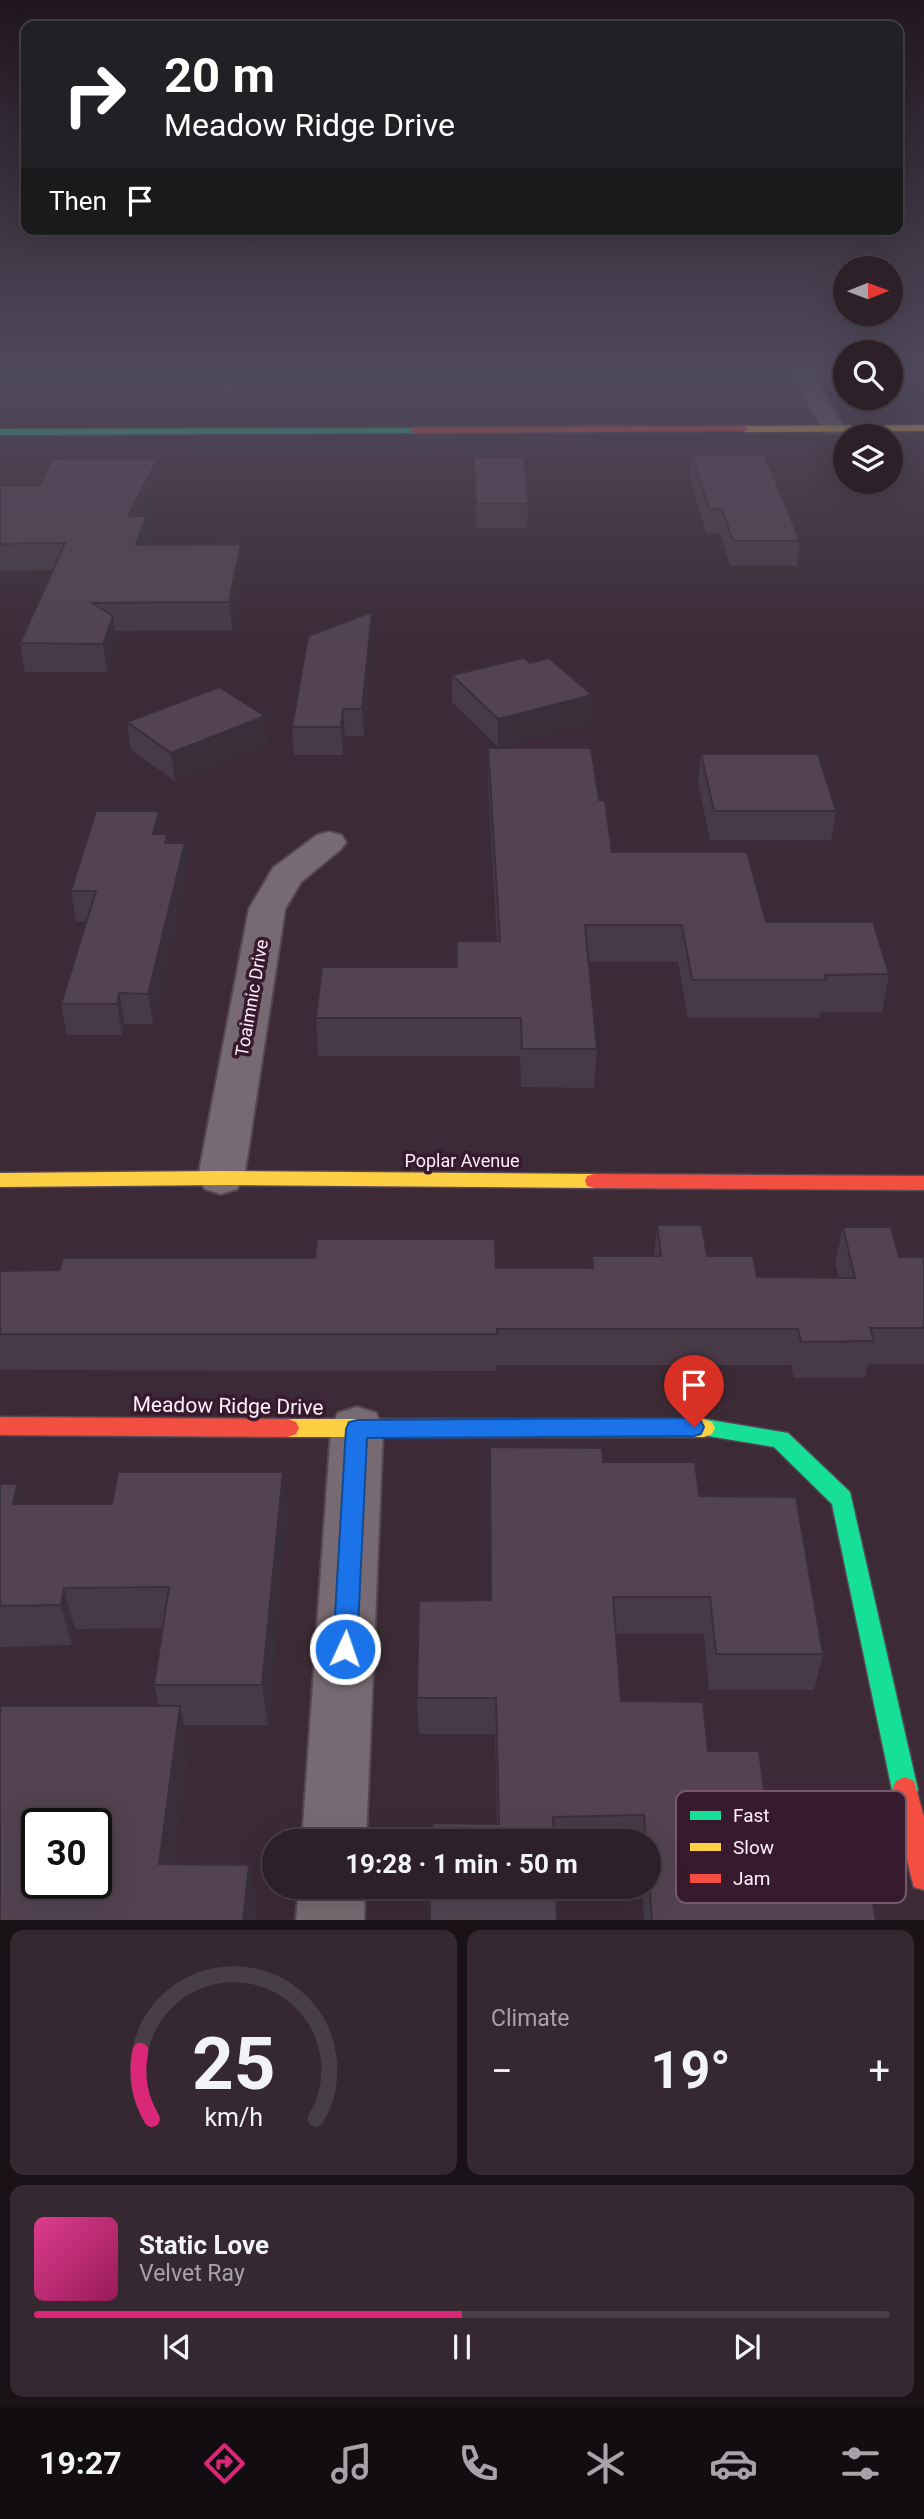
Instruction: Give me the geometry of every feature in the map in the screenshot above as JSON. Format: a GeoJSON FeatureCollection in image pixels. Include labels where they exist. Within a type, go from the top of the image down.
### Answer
{"type":"FeatureCollection","features":[{"type":"Feature","properties":{"kind":"street","name":"Toaimnic Drive"},"geometry":{"type":"LineString","coordinates":[[221,1178],[267,909],[285,876],[329,842]]}},
{"type":"Feature","properties":{"kind":"street","name":"Poplar Avenue"},"geometry":{"type":"LineString","coordinates":[[0,1180],[221,1178],[924,1183]]}},
{"type":"Feature","properties":{"kind":"street","name":"Meadow Ridge Drive"},"geometry":{"type":"LineString","coordinates":[[0,1426],[357,1429],[694,1427],[780,1439],[842,1499],[905,1791]]}},
{"type":"Feature","properties":{"kind":"street"},"geometry":{"type":"LineString","coordinates":[[335,1829],[357,1429]]}},
{"type":"Feature","properties":{"kind":"street","name":"Meadow Ridge Drive"},"geometry":{"type":"LineString","coordinates":[[906,1794],[924,1877]]}},
{"type":"Feature","properties":{"kind":"street"},"geometry":{"type":"LineString","coordinates":[[330,1920],[331,1899]]}},
{"type":"Feature","properties":{"kind":"building"},"geometry":{"type":"Polygon","coordinates":[[[49,466],[154,466],[128,516],[146,516],[136,545],[241,544],[229,602],[92,603],[113,616],[103,644],[20,643],[65,543],[0,544],[0,486],[39,486],[49,466]]]}},
{"type":"Feature","properties":{"kind":"building"},"geometry":{"type":"Polygon","coordinates":[[[474,466],[525,466],[528,504],[476,504],[474,466]]]}},
{"type":"Feature","properties":{"kind":"building"},"geometry":{"type":"Polygon","coordinates":[[[695,466],[769,466],[800,541],[733,541],[722,509],[709,509],[695,466]]]}},
{"type":"Feature","properties":{"kind":"building"},"geometry":{"type":"Polygon","coordinates":[[[372,612],[362,709],[343,709],[341,727],[292,727],[308,636],[372,612]]]}},
{"type":"Feature","properties":{"kind":"building"},"geometry":{"type":"Polygon","coordinates":[[[524,658],[530,663],[549,658],[592,695],[498,719],[452,675],[524,658]]]}},
{"type":"Feature","properties":{"kind":"building"},"geometry":{"type":"Polygon","coordinates":[[[219,687],[265,716],[171,753],[127,722],[219,687]]]}},
{"type":"Feature","properties":{"kind":"building"},"geometry":{"type":"Polygon","coordinates":[[[488,748],[591,748],[599,800],[605,800],[612,852],[747,852],[766,922],[873,922],[889,974],[825,975],[826,980],[692,980],[682,925],[585,925],[597,1049],[522,1049],[521,1018],[316,1018],[322,967],[457,967],[457,941],[500,941],[488,748]]]}},
{"type":"Feature","properties":{"kind":"building"},"geometry":{"type":"Polygon","coordinates":[[[701,754],[818,754],[836,811],[714,811],[701,754]]]}},
{"type":"Feature","properties":{"kind":"building"},"geometry":{"type":"Polygon","coordinates":[[[96,811],[159,811],[153,834],[167,834],[165,843],[185,843],[148,994],[119,993],[117,1004],[61,1004],[96,891],[71,891],[96,811]]]}},
{"type":"Feature","properties":{"kind":"building"},"geometry":{"type":"Polygon","coordinates":[[[657,1225],[702,1225],[707,1256],[753,1256],[757,1277],[855,1278],[843,1227],[891,1227],[899,1257],[924,1257],[924,1328],[870,1328],[874,1341],[801,1342],[798,1329],[497,1329],[497,1334],[0,1334],[0,1271],[60,1270],[63,1258],[315,1258],[317,1239],[495,1239],[496,1268],[593,1268],[592,1256],[661,1256],[657,1225]]]}},
{"type":"Feature","properties":{"kind":"building"},"geometry":{"type":"Polygon","coordinates":[[[490,1447],[602,1448],[603,1462],[695,1462],[699,1496],[796,1497],[823,1654],[716,1654],[710,1597],[613,1597],[621,1701],[703,1702],[708,1751],[759,1751],[764,1791],[676,1791],[676,1903],[873,1903],[876,1920],[652,1920],[650,1899],[661,1899],[661,1829],[645,1829],[644,1815],[553,1817],[554,1829],[432,1829],[432,1823],[499,1824],[496,1698],[417,1698],[419,1601],[491,1600],[490,1447]]]}},
{"type":"Feature","properties":{"kind":"building"},"geometry":{"type":"Polygon","coordinates":[[[118,1472],[283,1472],[262,1685],[154,1685],[169,1587],[64,1588],[61,1605],[0,1606],[0,1484],[17,1484],[13,1504],[112,1504],[118,1472]]]}},
{"type":"Feature","properties":{"kind":"building"},"geometry":{"type":"Polygon","coordinates":[[[0,1706],[180,1706],[159,1864],[249,1865],[243,1920],[0,1920],[0,1706]]]}},
{"type":"Feature","properties":{"kind":"building"},"geometry":{"type":"Polygon","coordinates":[[[430,1899],[556,1899],[557,1920],[430,1920],[430,1899]]]}},
{"type":"Feature","properties":{"kind":"traffic: fast"},"geometry":{"type":"LineString","coordinates":[[704,1428],[780,1439],[842,1499],[905,1790]]}},
{"type":"Feature","properties":{"kind":"traffic: slow"},"geometry":{"type":"LineString","coordinates":[[0,1180],[221,1178],[594,1181]]}},
{"type":"Feature","properties":{"kind":"traffic: slow"},"geometry":{"type":"LineString","coordinates":[[288,1428],[704,1428]]}},
{"type":"Feature","properties":{"kind":"traffic: jam"},"geometry":{"type":"LineString","coordinates":[[594,1181],[924,1183]]}},
{"type":"Feature","properties":{"kind":"traffic: jam"},"geometry":{"type":"LineString","coordinates":[[0,1426],[288,1428]]}},
{"type":"Feature","properties":{"kind":"traffic: jam"},"geometry":{"type":"LineString","coordinates":[[906,1795],[924,1877]]}},
{"type":"Feature","properties":{"kind":"route"},"geometry":{"type":"LineString","coordinates":[[345,1649],[357,1429],[694,1427]]}}]}
